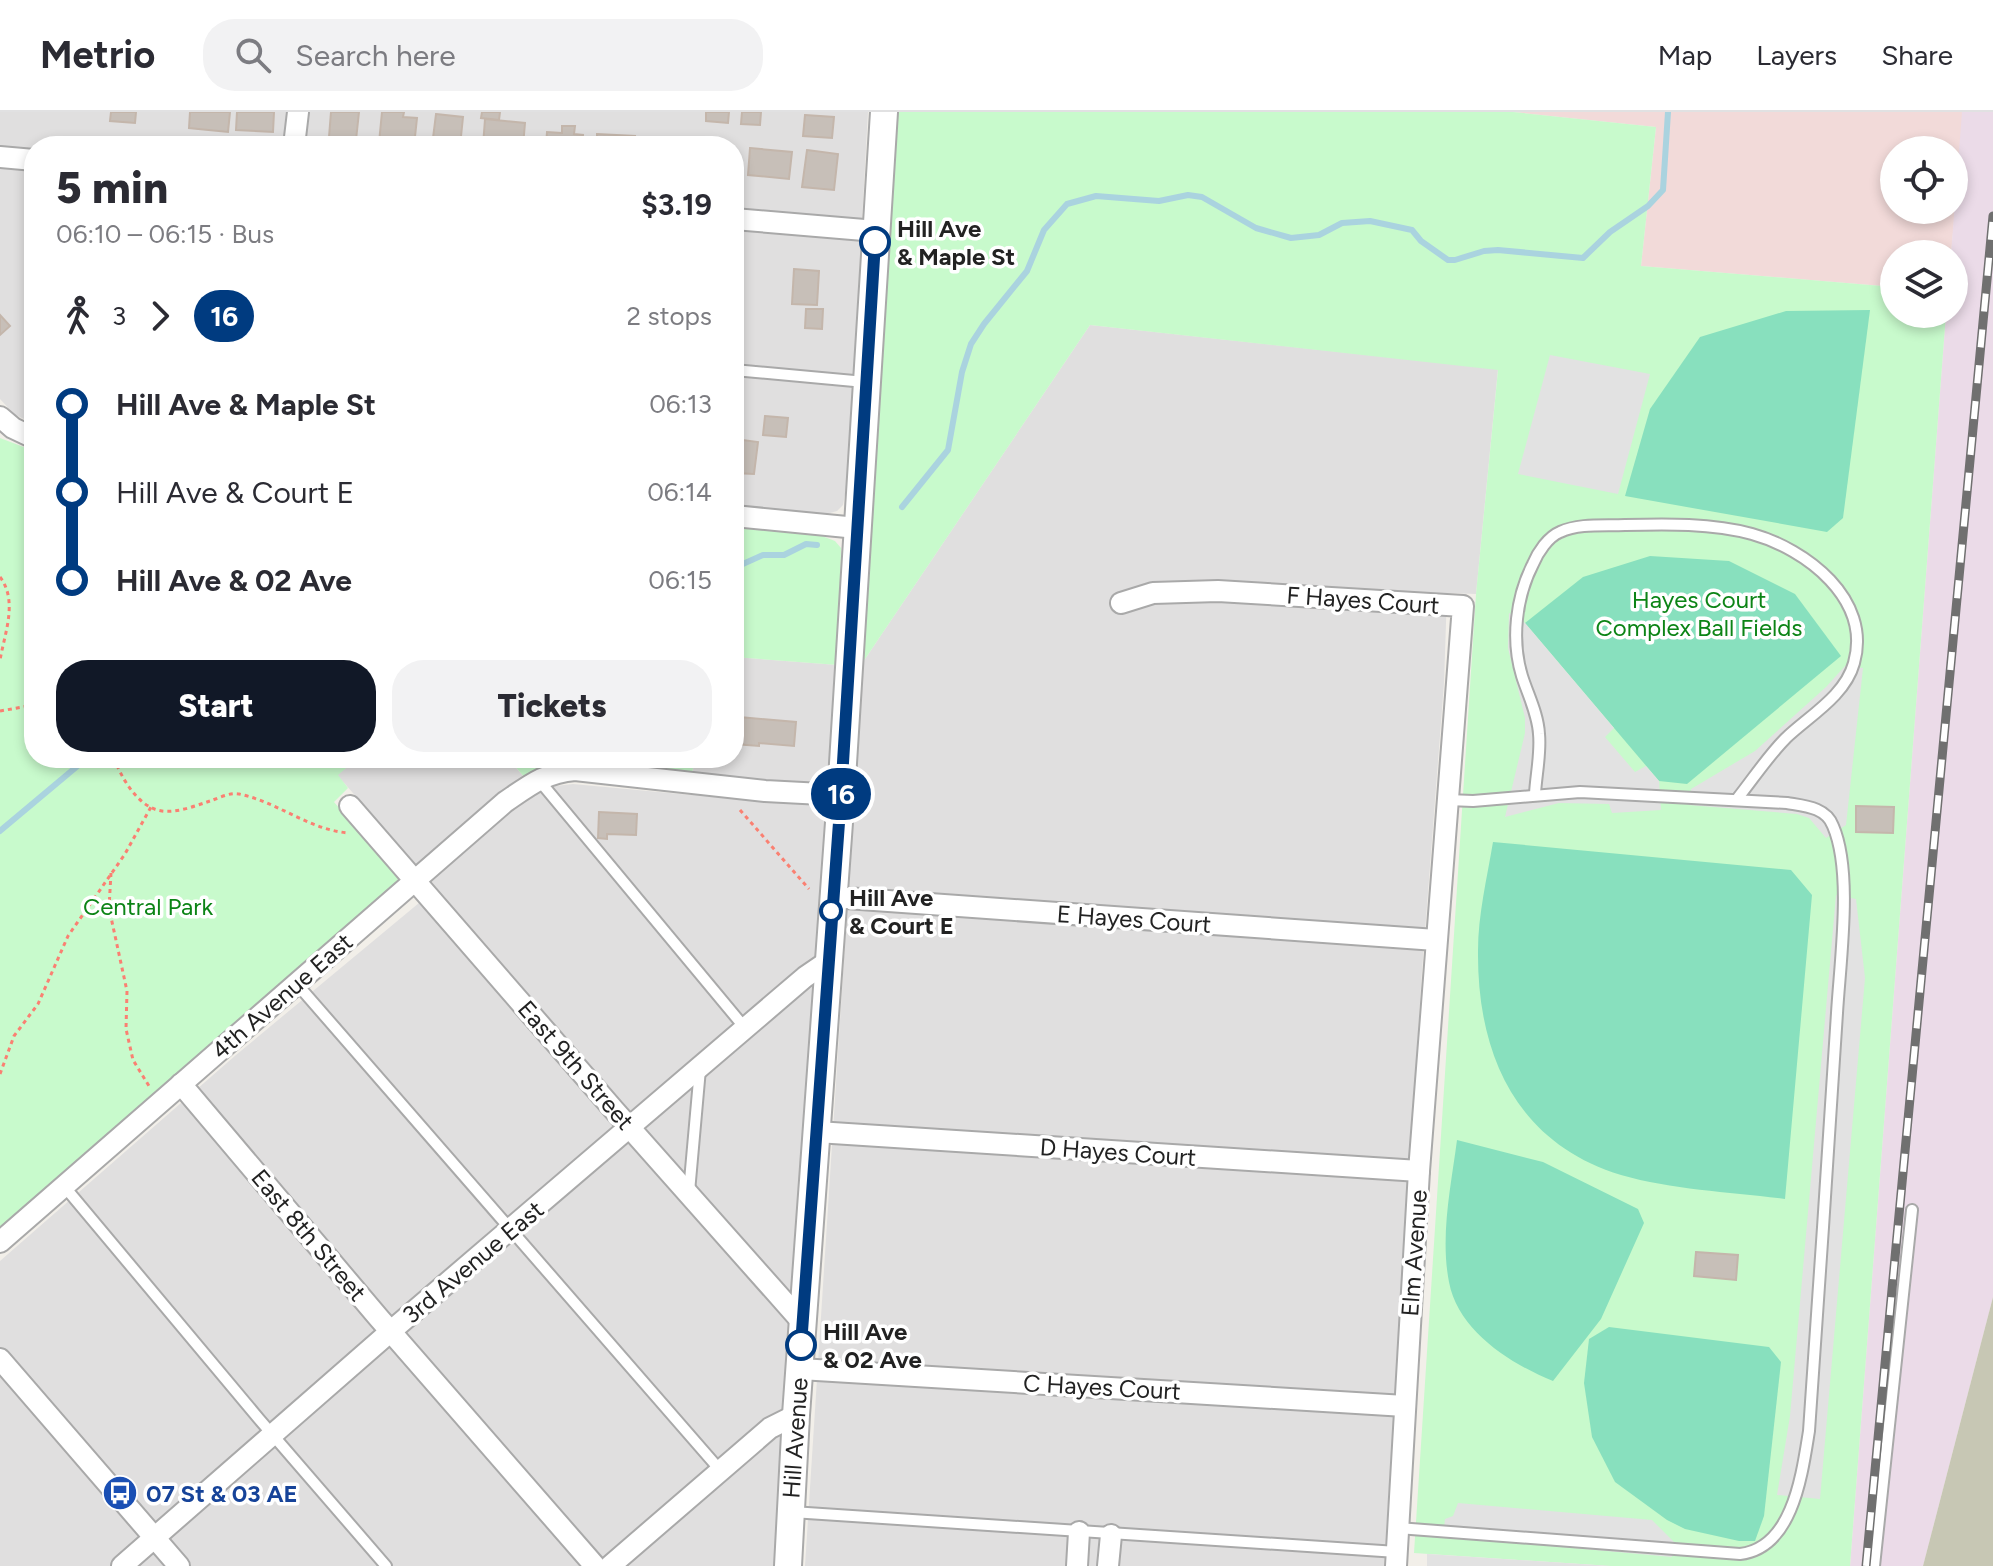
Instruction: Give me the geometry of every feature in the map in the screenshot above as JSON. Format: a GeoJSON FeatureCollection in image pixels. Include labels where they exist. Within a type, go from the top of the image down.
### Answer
{"type":"FeatureCollection","features":[{"type":"Feature","properties":{"kind":"street"},"geometry":{"type":"LineString","coordinates":[[295,136],[298,112]]}},
{"type":"Feature","properties":{"kind":"street","name":"Hill Avenue"},"geometry":{"type":"LineString","coordinates":[[788,1566],[827,962],[821,893],[841,795],[884,112]]}},
{"type":"Feature","properties":{"kind":"street"},"geometry":{"type":"LineString","coordinates":[[0,157],[24,159]]}},
{"type":"Feature","properties":{"kind":"street"},"geometry":{"type":"LineString","coordinates":[[744,220],[876,231]]}},
{"type":"Feature","properties":{"kind":"street"},"geometry":{"type":"LineString","coordinates":[[0,417],[24,433]]}},
{"type":"Feature","properties":{"kind":"street"},"geometry":{"type":"LineString","coordinates":[[744,517],[857,528]]}},
{"type":"Feature","properties":{"kind":"street","name":"F Hayes Court"},"geometry":{"type":"LineString","coordinates":[[1121,603],[1153,593],[1218,591],[1463,606],[1436,940]]}},
{"type":"Feature","properties":{"kind":"street","name":"4th Avenue East"},"geometry":{"type":"LineString","coordinates":[[0,1242],[505,802],[538,779],[555,772],[575,770],[841,795]]}},
{"type":"Feature","properties":{"kind":"street","name":"East 9th Street"},"geometry":{"type":"LineString","coordinates":[[350,806],[803,1323]]}},
{"type":"Feature","properties":{"kind":"street","name":"E Hayes Court"},"geometry":{"type":"LineString","coordinates":[[821,893],[1436,940]]}},
{"type":"Feature","properties":{"kind":"street","name":"Elm Avenue"},"geometry":{"type":"LineString","coordinates":[[1396,1559],[1436,940]]}},
{"type":"Feature","properties":{"kind":"street","name":"3rd Avenue East"},"geometry":{"type":"LineString","coordinates":[[122,1566],[391,1331],[745,1028],[827,962]]}},
{"type":"Feature","properties":{"kind":"street","name":"East 8th Street"},"geometry":{"type":"LineString","coordinates":[[181,1084],[595,1566]]}},
{"type":"Feature","properties":{"kind":"street","name":"D Hayes Court"},"geometry":{"type":"LineString","coordinates":[[817,1132],[1419,1171]]}},
{"type":"Feature","properties":{"kind":"street"},"geometry":{"type":"LineString","coordinates":[[0,1359],[179,1566]]}},
{"type":"Feature","properties":{"kind":"street","name":"C Hayes Court"},"geometry":{"type":"LineString","coordinates":[[800,1369],[1405,1406]]}},
{"type":"Feature","properties":{"kind":"street"},"geometry":{"type":"LineString","coordinates":[[610,1566],[770,1428],[796,1415]]}},
{"type":"Feature","properties":{"kind":"street"},"geometry":{"type":"LineString","coordinates":[[1077,1566],[1079,1532]]}},
{"type":"Feature","properties":{"kind":"street"},"geometry":{"type":"LineString","coordinates":[[1108,1566],[1111,1535]]}},
{"type":"Feature","properties":{"kind":"lane"},"geometry":{"type":"LineString","coordinates":[[744,371],[867,382]]}},
{"type":"Feature","properties":{"kind":"lane"},"geometry":{"type":"LineString","coordinates":[[1535,794],[1539,735],[1517,652],[1521,596],[1532,564],[1556,533],[1576,526],[1661,524],[1729,530],[1775,542],[1829,577],[1845,598],[1855,621],[1857,644],[1854,664],[1840,687],[1819,712],[1785,739],[1737,799]]}},
{"type":"Feature","properties":{"kind":"lane"},"geometry":{"type":"LineString","coordinates":[[538,779],[745,1028]]}},
{"type":"Feature","properties":{"kind":"lane"},"geometry":{"type":"LineString","coordinates":[[1398,1528],[1754,1553],[1768,1544],[1788,1513],[1802,1476],[1809,1431],[1843,886],[1839,843],[1832,822],[1813,808],[1737,799],[1580,792],[1473,801],[1448,800]]}},
{"type":"Feature","properties":{"kind":"lane"},"geometry":{"type":"LineString","coordinates":[[297,984],[720,1470]]}},
{"type":"Feature","properties":{"kind":"lane"},"geometry":{"type":"LineString","coordinates":[[689,1194],[700,1067]]}},
{"type":"Feature","properties":{"kind":"lane"},"geometry":{"type":"LineString","coordinates":[[64,1186],[386,1566]]}},
{"type":"Feature","properties":{"kind":"lane"},"geometry":{"type":"LineString","coordinates":[[1874,1566],[1912,1210]]}},
{"type":"Feature","properties":{"kind":"lane"},"geometry":{"type":"LineString","coordinates":[[791,1512],[1396,1559]]}},
{"type":"Feature","properties":{"kind":"path"},"geometry":{"type":"LineString","coordinates":[[0,577],[9,589],[11,603],[0,660]]}},
{"type":"Feature","properties":{"kind":"path"},"geometry":{"type":"LineString","coordinates":[[0,711],[24,707]]}},
{"type":"Feature","properties":{"kind":"path"},"geometry":{"type":"LineString","coordinates":[[118,768],[138,797],[161,811],[188,809],[234,792],[282,808],[312,825],[342,833],[373,832]]}},
{"type":"Feature","properties":{"kind":"path"},"geometry":{"type":"LineString","coordinates":[[720,786],[821,893]]}},
{"type":"Feature","properties":{"kind":"path"},"geometry":{"type":"LineString","coordinates":[[0,1071],[14,1036],[38,1004],[68,936],[125,854],[151,807]]}},
{"type":"Feature","properties":{"kind":"path"},"geometry":{"type":"LineString","coordinates":[[111,873],[109,908],[127,991],[126,1029],[133,1060],[160,1102]]}},
{"type":"Feature","properties":{"kind":"shaded area"},"geometry":{"type":"Polygon","coordinates":[[[0,112],[868,112],[848,478],[843,505],[837,511],[823,515],[744,508],[744,136],[24,136],[24,419],[14,414],[0,399],[0,112]]]}},
{"type":"Feature","properties":{"kind":"shaded area"},"geometry":{"type":"Polygon","coordinates":[[[1513,112],[1964,112],[1962,136],[1880,136],[1880,224],[1954,224],[1952,240],[1880,240],[1880,286],[1641,266],[1656,127],[1513,112]]]}},
{"type":"Feature","properties":{"kind":"shaded area"},"geometry":{"type":"Polygon","coordinates":[[[1962,112],[1993,112],[1993,1297],[1923,1566],[1850,1566],[1945,328],[1968,328],[1968,240],[1952,240],[1953,224],[1968,224],[1968,136],[1960,136],[1962,112]]]}},
{"type":"Feature","properties":{"kind":"shaded area"},"geometry":{"type":"Polygon","coordinates":[[[1090,325],[1498,369],[1476,594],[1447,593],[1444,683],[1422,971],[1384,1566],[805,1566],[863,662],[1090,325]]]}},
{"type":"Feature","properties":{"kind":"shaded area"},"geometry":{"type":"Polygon","coordinates":[[[1550,355],[1650,374],[1618,494],[1518,474],[1550,355]]]}},
{"type":"Feature","properties":{"kind":"shaded area"},"geometry":{"type":"Polygon","coordinates":[[[1509,613],[1525,623],[1614,728],[1605,737],[1635,772],[1646,766],[1659,781],[1661,810],[1612,813],[1609,804],[1559,803],[1505,817],[1525,733],[1525,718],[1508,648],[1509,613]]]}},
{"type":"Feature","properties":{"kind":"shaded area"},"geometry":{"type":"Polygon","coordinates":[[[744,658],[838,665],[823,851],[777,1566],[0,1566],[0,1261],[236,1055],[437,888],[337,775],[346,768],[516,768],[538,794],[555,786],[573,784],[691,795],[693,768],[744,768],[744,658]]]}},
{"type":"Feature","properties":{"kind":"shaded area"},"geometry":{"type":"Polygon","coordinates":[[[1845,666],[1863,668],[1846,825],[1826,838],[1809,818],[1797,814],[1689,805],[1691,789],[1755,751],[1845,666]]]}},
{"type":"Feature","properties":{"kind":"shaded area"},"geometry":{"type":"Polygon","coordinates":[[[1836,895],[1856,899],[1865,978],[1820,1499],[1777,1495],[1790,1416],[1836,895]]]}},
{"type":"Feature","properties":{"kind":"shaded area"},"geometry":{"type":"Polygon","coordinates":[[[1993,1297],[1993,1566],[1923,1566],[1993,1297]]]}},
{"type":"Feature","properties":{"kind":"shaded area"},"geometry":{"type":"Polygon","coordinates":[[[1458,1503],[1652,1520],[1674,1542],[1672,1557],[1443,1536],[1445,1519],[1453,1516],[1458,1503]]]}},
{"type":"Feature","properties":{"kind":"shaded area"},"geometry":{"type":"Polygon","coordinates":[[[1427,1554],[1611,1566],[1427,1566],[1427,1554]]]}},
{"type":"Feature","properties":{"kind":"green space","name":"Hayes Court Complex Ball Fields"},"geometry":{"type":"Polygon","coordinates":[[[895,112],[1513,112],[1656,127],[1641,266],[1880,286],[1880,328],[1945,328],[1850,1566],[1611,1566],[1414,1553],[1476,594],[1498,370],[1090,325],[863,662],[895,112]]]}},
{"type":"Feature","properties":{"kind":"green space"},"geometry":{"type":"Polygon","coordinates":[[[1870,310],[1843,518],[1827,532],[1625,496],[1650,409],[1700,337],[1786,311],[1870,310]]]}},
{"type":"Feature","properties":{"kind":"green space","name":"Central Park"},"geometry":{"type":"Polygon","coordinates":[[[0,438],[24,447],[24,768],[346,768],[338,775],[348,788],[334,802],[390,867],[399,884],[0,1229],[0,438]]]}},
{"type":"Feature","properties":{"kind":"green space"},"geometry":{"type":"Polygon","coordinates":[[[744,527],[822,536],[835,541],[841,548],[838,665],[744,658],[744,527]]]}},
{"type":"Feature","properties":{"kind":"green space"},"geometry":{"type":"Polygon","coordinates":[[[1650,556],[1729,561],[1795,594],[1841,656],[1687,784],[1659,781],[1525,623],[1583,577],[1650,556]]]}},
{"type":"Feature","properties":{"kind":"green space"},"geometry":{"type":"Polygon","coordinates":[[[516,768],[544,768],[525,778],[516,768]]]}},
{"type":"Feature","properties":{"kind":"green space"},"geometry":{"type":"Polygon","coordinates":[[[594,768],[693,768],[692,777],[594,768]]]}},
{"type":"Feature","properties":{"kind":"green space"},"geometry":{"type":"Polygon","coordinates":[[[1493,842],[1791,870],[1812,895],[1785,1199],[1682,1187],[1621,1175],[1585,1160],[1554,1141],[1529,1117],[1510,1090],[1495,1059],[1485,1025],[1480,989],[1480,924],[1493,842]]]}},
{"type":"Feature","properties":{"kind":"green space"},"geometry":{"type":"Polygon","coordinates":[[[1457,1140],[1543,1162],[1638,1209],[1644,1223],[1601,1319],[1553,1381],[1520,1365],[1489,1344],[1463,1316],[1454,1300],[1446,1247],[1447,1211],[1457,1140]]]}},
{"type":"Feature","properties":{"kind":"green space"},"geometry":{"type":"Polygon","coordinates":[[[1609,1327],[1769,1347],[1781,1362],[1764,1516],[1755,1541],[1739,1541],[1685,1529],[1667,1520],[1615,1482],[1592,1437],[1584,1383],[1589,1339],[1609,1327]]]}},
{"type":"Feature","properties":{"kind":"building"},"geometry":{"type":"Polygon","coordinates":[[[111,112],[136,112],[135,123],[110,121],[111,112]]]}},
{"type":"Feature","properties":{"kind":"building"},"geometry":{"type":"Polygon","coordinates":[[[190,112],[230,112],[228,132],[189,128],[190,112]]]}},
{"type":"Feature","properties":{"kind":"building"},"geometry":{"type":"Polygon","coordinates":[[[237,112],[274,112],[273,132],[236,130],[237,112]]]}},
{"type":"Feature","properties":{"kind":"building"},"geometry":{"type":"Polygon","coordinates":[[[331,112],[359,112],[356,136],[329,136],[331,112]]]}},
{"type":"Feature","properties":{"kind":"building"},"geometry":{"type":"Polygon","coordinates":[[[382,112],[404,112],[403,117],[417,118],[415,136],[380,136],[382,112]]]}},
{"type":"Feature","properties":{"kind":"building"},"geometry":{"type":"Polygon","coordinates":[[[482,112],[500,112],[499,120],[481,118],[482,112]]]}},
{"type":"Feature","properties":{"kind":"building"},"geometry":{"type":"Polygon","coordinates":[[[706,112],[729,112],[728,123],[706,121],[706,112]]]}},
{"type":"Feature","properties":{"kind":"building"},"geometry":{"type":"Polygon","coordinates":[[[742,112],[761,112],[760,125],[741,124],[742,112]]]}},
{"type":"Feature","properties":{"kind":"building"},"geometry":{"type":"Polygon","coordinates":[[[436,114],[463,117],[461,136],[433,136],[436,114]]]}},
{"type":"Feature","properties":{"kind":"building"},"geometry":{"type":"Polygon","coordinates":[[[805,115],[834,117],[832,138],[803,136],[805,115]]]}},
{"type":"Feature","properties":{"kind":"building"},"geometry":{"type":"Polygon","coordinates":[[[485,119],[525,123],[524,136],[484,136],[485,119]]]}},
{"type":"Feature","properties":{"kind":"building"},"geometry":{"type":"Polygon","coordinates":[[[562,126],[575,126],[574,134],[583,136],[547,136],[547,132],[562,133],[562,126]]]}},
{"type":"Feature","properties":{"kind":"building"},"geometry":{"type":"Polygon","coordinates":[[[750,148],[792,152],[789,179],[748,175],[750,148]]]}},
{"type":"Feature","properties":{"kind":"building"},"geometry":{"type":"Polygon","coordinates":[[[807,150],[838,154],[834,190],[802,187],[807,150]]]}},
{"type":"Feature","properties":{"kind":"building"},"geometry":{"type":"Polygon","coordinates":[[[794,269],[819,271],[817,305],[792,304],[794,269]]]}},
{"type":"Feature","properties":{"kind":"building"},"geometry":{"type":"Polygon","coordinates":[[[806,309],[823,309],[822,329],[805,328],[806,309]]]}},
{"type":"Feature","properties":{"kind":"building"},"geometry":{"type":"Polygon","coordinates":[[[0,315],[10,326],[0,335],[0,315]]]}},
{"type":"Feature","properties":{"kind":"building"},"geometry":{"type":"Polygon","coordinates":[[[765,416],[788,418],[786,437],[763,435],[765,416]]]}},
{"type":"Feature","properties":{"kind":"building"},"geometry":{"type":"Polygon","coordinates":[[[744,440],[758,442],[754,474],[744,474],[744,440]]]}},
{"type":"Feature","properties":{"kind":"building"},"geometry":{"type":"Polygon","coordinates":[[[744,717],[796,722],[794,746],[759,743],[759,746],[744,745],[744,717]]]}},
{"type":"Feature","properties":{"kind":"building"},"geometry":{"type":"Polygon","coordinates":[[[1856,806],[1894,807],[1893,833],[1856,832],[1856,806]]]}},
{"type":"Feature","properties":{"kind":"building"},"geometry":{"type":"Polygon","coordinates":[[[599,812],[637,814],[636,835],[607,834],[607,839],[598,838],[599,812]]]}},
{"type":"Feature","properties":{"kind":"building"},"geometry":{"type":"Polygon","coordinates":[[[1696,1252],[1738,1255],[1736,1280],[1694,1276],[1696,1252]]]}},
{"type":"Feature","properties":{"kind":"waterway"},"geometry":{"type":"LineString","coordinates":[[902,507],[948,450],[962,372],[971,344],[1027,271],[1044,230],[1067,204],[1096,196],[1159,201],[1188,195],[1202,197],[1256,228],[1291,238],[1319,235],[1342,223],[1370,221],[1412,230],[1421,241],[1448,260],[1498,250],[1583,258],[1610,232],[1648,206],[1663,190],[1668,112]]}},
{"type":"Feature","properties":{"kind":"waterway"},"geometry":{"type":"LineString","coordinates":[[744,564],[763,555],[784,555],[806,544],[817,545]]}},
{"type":"Feature","properties":{"kind":"waterway"},"geometry":{"type":"LineString","coordinates":[[0,831],[75,768]]}},
{"type":"Feature","properties":{"kind":"railway"},"geometry":{"type":"LineString","coordinates":[[1866,1566],[1993,216]]}},
{"type":"Feature","properties":{"kind":"bus line","name":"16"},"geometry":{"type":"LineString","coordinates":[[801,1345],[841,795],[875,242]]}},
{"type":"Feature","properties":{"kind":"place","name":"Hill Ave & Maple St"},"geometry":{"type":"Point","coordinates":[875,242]}},
{"type":"Feature","properties":{"kind":"place","name":"Hill Ave & Court E"},"geometry":{"type":"Point","coordinates":[831,911]}},
{"type":"Feature","properties":{"kind":"place","name":"Hill Ave & 02 Ave"},"geometry":{"type":"Point","coordinates":[801,1345]}},
{"type":"Feature","properties":{"kind":"place","name":"07 St & 03 AE"},"geometry":{"type":"Point","coordinates":[120,1493]}}]}
